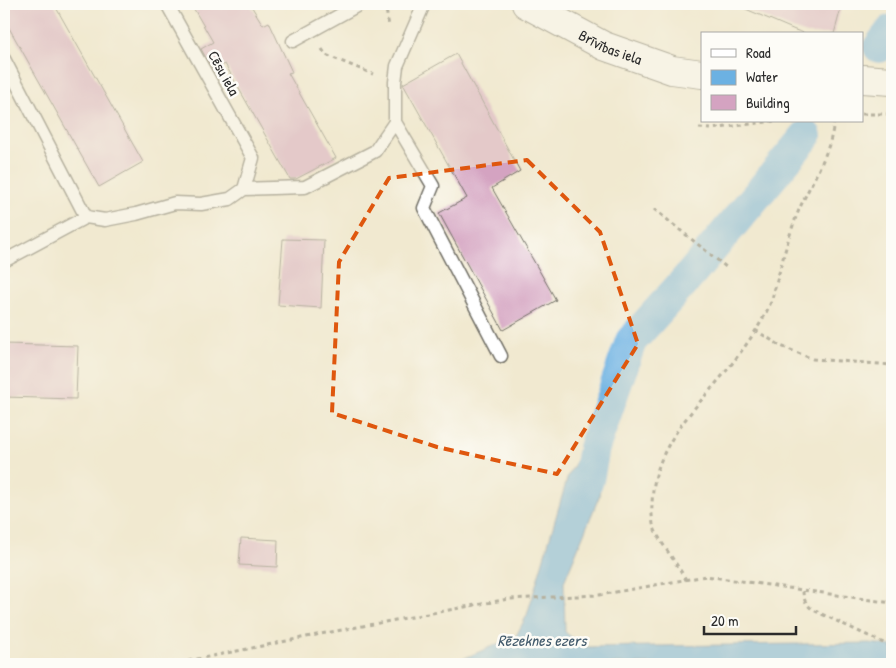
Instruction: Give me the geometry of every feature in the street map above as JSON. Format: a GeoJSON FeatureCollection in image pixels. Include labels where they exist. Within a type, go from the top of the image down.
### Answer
{"type":"FeatureCollection","features":[{"type":"Feature","properties":{"kind":"main road","name":"Brīvības iela"},"geometry":{"type":"LineString","coordinates":[[526,4],[604,46],[672,70],[701,74]]}},
{"type":"Feature","properties":{"kind":"main road"},"geometry":{"type":"LineString","coordinates":[[864,79],[892,81]]}},
{"type":"Feature","properties":{"kind":"lane","name":"Cēsu iela"},"geometry":{"type":"LineString","coordinates":[[167,4],[253,158],[244,188]]}},
{"type":"Feature","properties":{"kind":"lane"},"geometry":{"type":"LineString","coordinates":[[293,41],[360,4]]}},
{"type":"Feature","properties":{"kind":"lane"},"geometry":{"type":"LineString","coordinates":[[424,4],[397,66],[395,122],[433,186],[424,208],[501,356]]}},
{"type":"Feature","properties":{"kind":"lane"},"geometry":{"type":"LineString","coordinates":[[4,59],[86,216]]}},
{"type":"Feature","properties":{"kind":"lane"},"geometry":{"type":"LineString","coordinates":[[4,261],[86,216],[105,220],[175,203],[201,204],[230,199],[244,188],[305,187],[375,151],[395,122]]}},
{"type":"Feature","properties":{"kind":"path"},"geometry":{"type":"LineString","coordinates":[[312,30],[326,55],[395,82]]}},
{"type":"Feature","properties":{"kind":"path"},"geometry":{"type":"LineString","coordinates":[[864,114],[887,114],[892,109]]}},
{"type":"Feature","properties":{"kind":"path"},"geometry":{"type":"LineString","coordinates":[[699,128],[711,129],[766,122]]}},
{"type":"Feature","properties":{"kind":"path"},"geometry":{"type":"LineString","coordinates":[[686,580],[654,526],[651,508],[655,479],[663,452],[683,421],[737,357],[766,314],[795,219],[824,161],[834,122]]}},
{"type":"Feature","properties":{"kind":"path"},"geometry":{"type":"LineString","coordinates":[[654,209],[726,267]]}},
{"type":"Feature","properties":{"kind":"path"},"geometry":{"type":"LineString","coordinates":[[755,330],[781,346],[812,359],[892,365]]}},
{"type":"Feature","properties":{"kind":"path"},"geometry":{"type":"LineString","coordinates":[[173,664],[508,599],[599,595],[706,576],[892,603]]}},
{"type":"Feature","properties":{"kind":"path"},"geometry":{"type":"LineString","coordinates":[[803,591],[804,599],[814,610],[892,647]]}},
{"type":"Feature","properties":{"kind":"highlighted area"},"geometry":{"type":"Polygon","coordinates":[[[527,160],[600,232],[638,344],[557,474],[437,447],[332,413],[339,262],[389,178],[527,160]]]}},
{"type":"Feature","properties":{"kind":"water","name":"Rēzeknes ezers"},"geometry":{"type":"Polygon","coordinates":[[[589,438],[605,440],[599,497],[564,582],[565,632],[584,647],[870,643],[892,646],[892,664],[427,664],[460,660],[516,636],[527,615],[568,476],[589,438]]]}},
{"type":"Feature","properties":{"kind":"building"},"geometry":{"type":"Polygon","coordinates":[[[4,4],[54,4],[143,162],[99,187],[4,19],[4,4]]]}},
{"type":"Feature","properties":{"kind":"building"},"geometry":{"type":"Polygon","coordinates":[[[191,4],[250,4],[263,25],[269,22],[292,72],[288,73],[336,158],[296,179],[290,179],[225,64],[213,70],[201,49],[213,42],[191,4]]]}},
{"type":"Feature","properties":{"kind":"building"},"geometry":{"type":"Polygon","coordinates":[[[734,4],[842,4],[835,32],[801,32],[734,4]]]}},
{"type":"Feature","properties":{"kind":"building"},"geometry":{"type":"Polygon","coordinates":[[[456,54],[520,171],[492,188],[556,300],[503,330],[439,213],[467,198],[403,84],[456,54]]]}},
{"type":"Feature","properties":{"kind":"building"},"geometry":{"type":"Polygon","coordinates":[[[283,239],[324,240],[321,308],[278,305],[283,239]]]}},
{"type":"Feature","properties":{"kind":"building"},"geometry":{"type":"Polygon","coordinates":[[[4,344],[78,346],[76,399],[4,397],[4,344]]]}},
{"type":"Feature","properties":{"kind":"building"},"geometry":{"type":"Polygon","coordinates":[[[241,538],[278,540],[277,567],[239,565],[241,538]]]}},
{"type":"Feature","properties":{"kind":"waterway"},"geometry":{"type":"LineString","coordinates":[[879,47],[892,30]]}},
{"type":"Feature","properties":{"kind":"waterway"},"geometry":{"type":"LineString","coordinates":[[588,480],[594,448],[631,341],[692,273],[806,136]]}}]}
